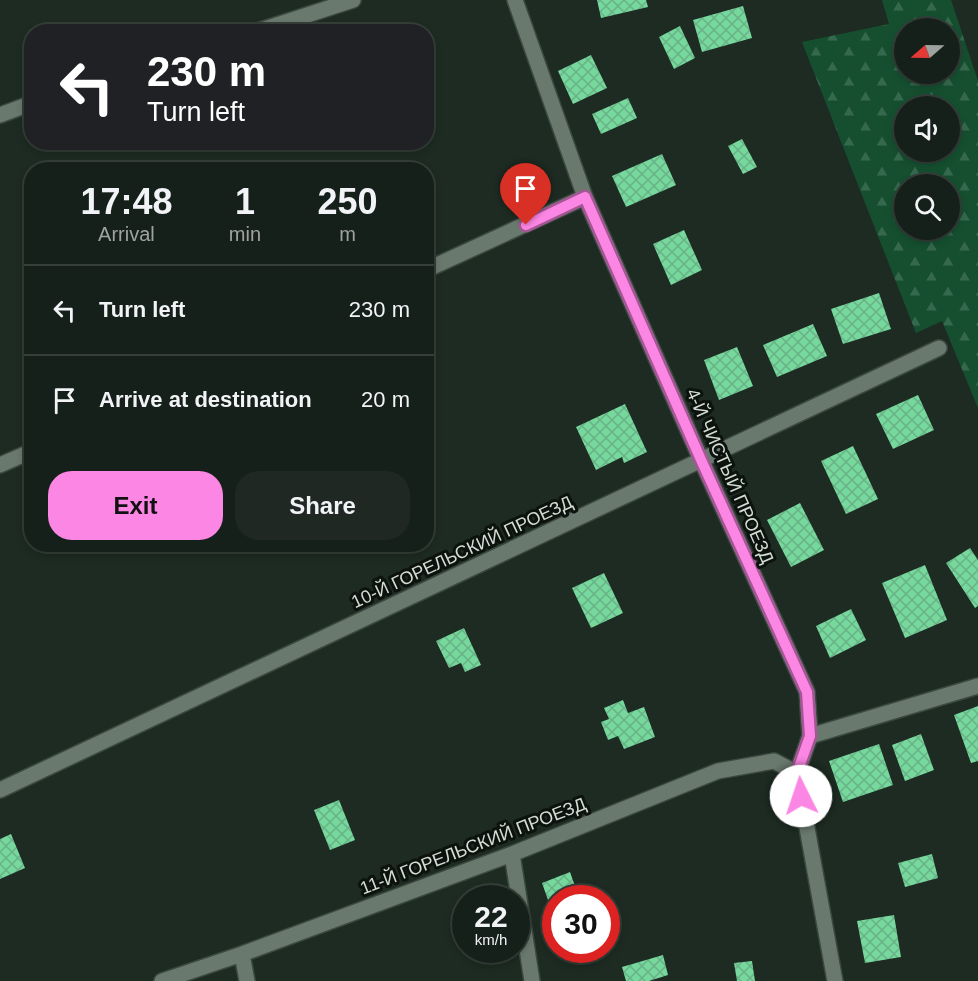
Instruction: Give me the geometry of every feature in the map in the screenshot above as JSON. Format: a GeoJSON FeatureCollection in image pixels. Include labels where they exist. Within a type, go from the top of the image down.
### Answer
{"type":"FeatureCollection","features":[{"type":"Feature","properties":{"kind":"street"},"geometry":{"type":"LineString","coordinates":[[280,24],[353,0]]}},
{"type":"Feature","properties":{"kind":"street","name":"4-Й ЧИСТЫЙ ПРОЕЗД"},"geometry":{"type":"LineString","coordinates":[[514,0],[585,197],[807,692],[810,736],[797,773],[835,981]]}},
{"type":"Feature","properties":{"kind":"street"},"geometry":{"type":"LineString","coordinates":[[0,115],[24,106]]}},
{"type":"Feature","properties":{"kind":"street"},"geometry":{"type":"LineString","coordinates":[[434,266],[585,197]]}},
{"type":"Feature","properties":{"kind":"street","name":"10-Й ГОРЕЛЬСКИЙ ПРОЕЗД"},"geometry":{"type":"LineString","coordinates":[[0,790],[702,462],[939,348]]}},
{"type":"Feature","properties":{"kind":"street"},"geometry":{"type":"LineString","coordinates":[[0,465],[24,454]]}},
{"type":"Feature","properties":{"kind":"street"},"geometry":{"type":"LineString","coordinates":[[810,736],[978,686]]}},
{"type":"Feature","properties":{"kind":"street","name":"11-Й ГОРЕЛЬСКИЙ ПРОЕЗД"},"geometry":{"type":"LineString","coordinates":[[162,981],[242,954],[512,854],[718,771],[774,761],[797,773]]}},
{"type":"Feature","properties":{"kind":"street"},"geometry":{"type":"LineString","coordinates":[[512,854],[532,981]]}},
{"type":"Feature","properties":{"kind":"street"},"geometry":{"type":"LineString","coordinates":[[242,954],[247,981]]}},
{"type":"Feature","properties":{"kind":"green space"},"geometry":{"type":"Polygon","coordinates":[[[882,0],[951,0],[957,18],[894,18],[894,84],[960,84],[960,27],[978,81],[978,408],[942,321],[916,333],[802,42],[889,24],[882,0]]]}},
{"type":"Feature","properties":{"kind":"building"},"geometry":{"type":"Polygon","coordinates":[[[597,0],[646,0],[648,7],[601,18],[597,0]]]}},
{"type":"Feature","properties":{"kind":"building"},"geometry":{"type":"Polygon","coordinates":[[[743,6],[752,38],[702,52],[693,20],[743,6]]]}},
{"type":"Feature","properties":{"kind":"building"},"geometry":{"type":"Polygon","coordinates":[[[680,26],[695,58],[674,69],[659,37],[680,26]]]}},
{"type":"Feature","properties":{"kind":"building"},"geometry":{"type":"Polygon","coordinates":[[[591,55],[607,88],[573,104],[558,71],[591,55]]]}},
{"type":"Feature","properties":{"kind":"building"},"geometry":{"type":"Polygon","coordinates":[[[628,98],[637,118],[601,134],[592,114],[628,98]]]}},
{"type":"Feature","properties":{"kind":"building"},"geometry":{"type":"Polygon","coordinates":[[[742,139],[757,167],[743,174],[728,146],[742,139]]]}},
{"type":"Feature","properties":{"kind":"building"},"geometry":{"type":"Polygon","coordinates":[[[662,154],[676,185],[626,207],[612,176],[662,154]]]}},
{"type":"Feature","properties":{"kind":"building"},"geometry":{"type":"Polygon","coordinates":[[[684,230],[702,270],[671,285],[653,244],[684,230]]]}},
{"type":"Feature","properties":{"kind":"building"},"geometry":{"type":"Polygon","coordinates":[[[879,293],[891,329],[843,344],[831,309],[879,293]]]}},
{"type":"Feature","properties":{"kind":"building"},"geometry":{"type":"Polygon","coordinates":[[[813,324],[827,356],[777,377],[763,345],[813,324]]]}},
{"type":"Feature","properties":{"kind":"building"},"geometry":{"type":"Polygon","coordinates":[[[737,347],[753,386],[719,400],[704,360],[737,347]]]}},
{"type":"Feature","properties":{"kind":"building"},"geometry":{"type":"Polygon","coordinates":[[[918,395],[934,430],[893,449],[876,414],[918,395]]]}},
{"type":"Feature","properties":{"kind":"building"},"geometry":{"type":"Polygon","coordinates":[[[625,404],[647,452],[624,463],[622,457],[596,470],[576,427],[625,404]]]}},
{"type":"Feature","properties":{"kind":"building"},"geometry":{"type":"Polygon","coordinates":[[[853,446],[878,499],[846,514],[821,461],[853,446]]]}},
{"type":"Feature","properties":{"kind":"building"},"geometry":{"type":"Polygon","coordinates":[[[800,503],[824,550],[791,567],[767,520],[800,503]]]}},
{"type":"Feature","properties":{"kind":"building"},"geometry":{"type":"Polygon","coordinates":[[[970,548],[978,560],[978,606],[975,608],[946,563],[970,548]]]}},
{"type":"Feature","properties":{"kind":"building"},"geometry":{"type":"Polygon","coordinates":[[[925,565],[947,620],[905,638],[882,583],[925,565]]]}},
{"type":"Feature","properties":{"kind":"building"},"geometry":{"type":"Polygon","coordinates":[[[604,573],[623,613],[591,628],[572,588],[604,573]]]}},
{"type":"Feature","properties":{"kind":"building"},"geometry":{"type":"Polygon","coordinates":[[[851,609],[866,640],[830,658],[816,626],[851,609]]]}},
{"type":"Feature","properties":{"kind":"building"},"geometry":{"type":"Polygon","coordinates":[[[464,628],[481,665],[465,672],[461,663],[449,668],[436,641],[464,628]]]}},
{"type":"Feature","properties":{"kind":"building"},"geometry":{"type":"Polygon","coordinates":[[[623,700],[628,713],[644,707],[655,737],[624,749],[618,736],[608,740],[601,722],[609,719],[604,708],[623,700]]]}},
{"type":"Feature","properties":{"kind":"building"},"geometry":{"type":"Polygon","coordinates":[[[978,706],[978,761],[971,763],[954,715],[978,706]]]}},
{"type":"Feature","properties":{"kind":"building"},"geometry":{"type":"Polygon","coordinates":[[[921,734],[934,770],[905,781],[892,745],[921,734]]]}},
{"type":"Feature","properties":{"kind":"building"},"geometry":{"type":"Polygon","coordinates":[[[879,744],[893,785],[843,802],[829,761],[879,744]]]}},
{"type":"Feature","properties":{"kind":"building"},"geometry":{"type":"Polygon","coordinates":[[[339,800],[355,840],[330,850],[314,810],[339,800]]]}},
{"type":"Feature","properties":{"kind":"building"},"geometry":{"type":"Polygon","coordinates":[[[11,834],[25,868],[0,879],[0,839],[11,834]]]}},
{"type":"Feature","properties":{"kind":"building"},"geometry":{"type":"Polygon","coordinates":[[[932,854],[938,878],[905,887],[898,863],[932,854]]]}},
{"type":"Feature","properties":{"kind":"building"},"geometry":{"type":"Polygon","coordinates":[[[570,872],[575,885],[543,885],[542,883],[570,872]]]}},
{"type":"Feature","properties":{"kind":"building"},"geometry":{"type":"Polygon","coordinates":[[[894,915],[901,957],[865,963],[857,921],[894,915]]]}},
{"type":"Feature","properties":{"kind":"building"},"geometry":{"type":"Polygon","coordinates":[[[663,955],[668,975],[649,981],[626,981],[622,967],[663,955]]]}},
{"type":"Feature","properties":{"kind":"building"},"geometry":{"type":"Polygon","coordinates":[[[752,961],[755,981],[737,981],[734,963],[752,961]]]}},
{"type":"Feature","properties":{"kind":"route"},"geometry":{"type":"LineString","coordinates":[[526,225],[585,197],[807,692],[810,736],[797,773],[801,796]]}}]}
